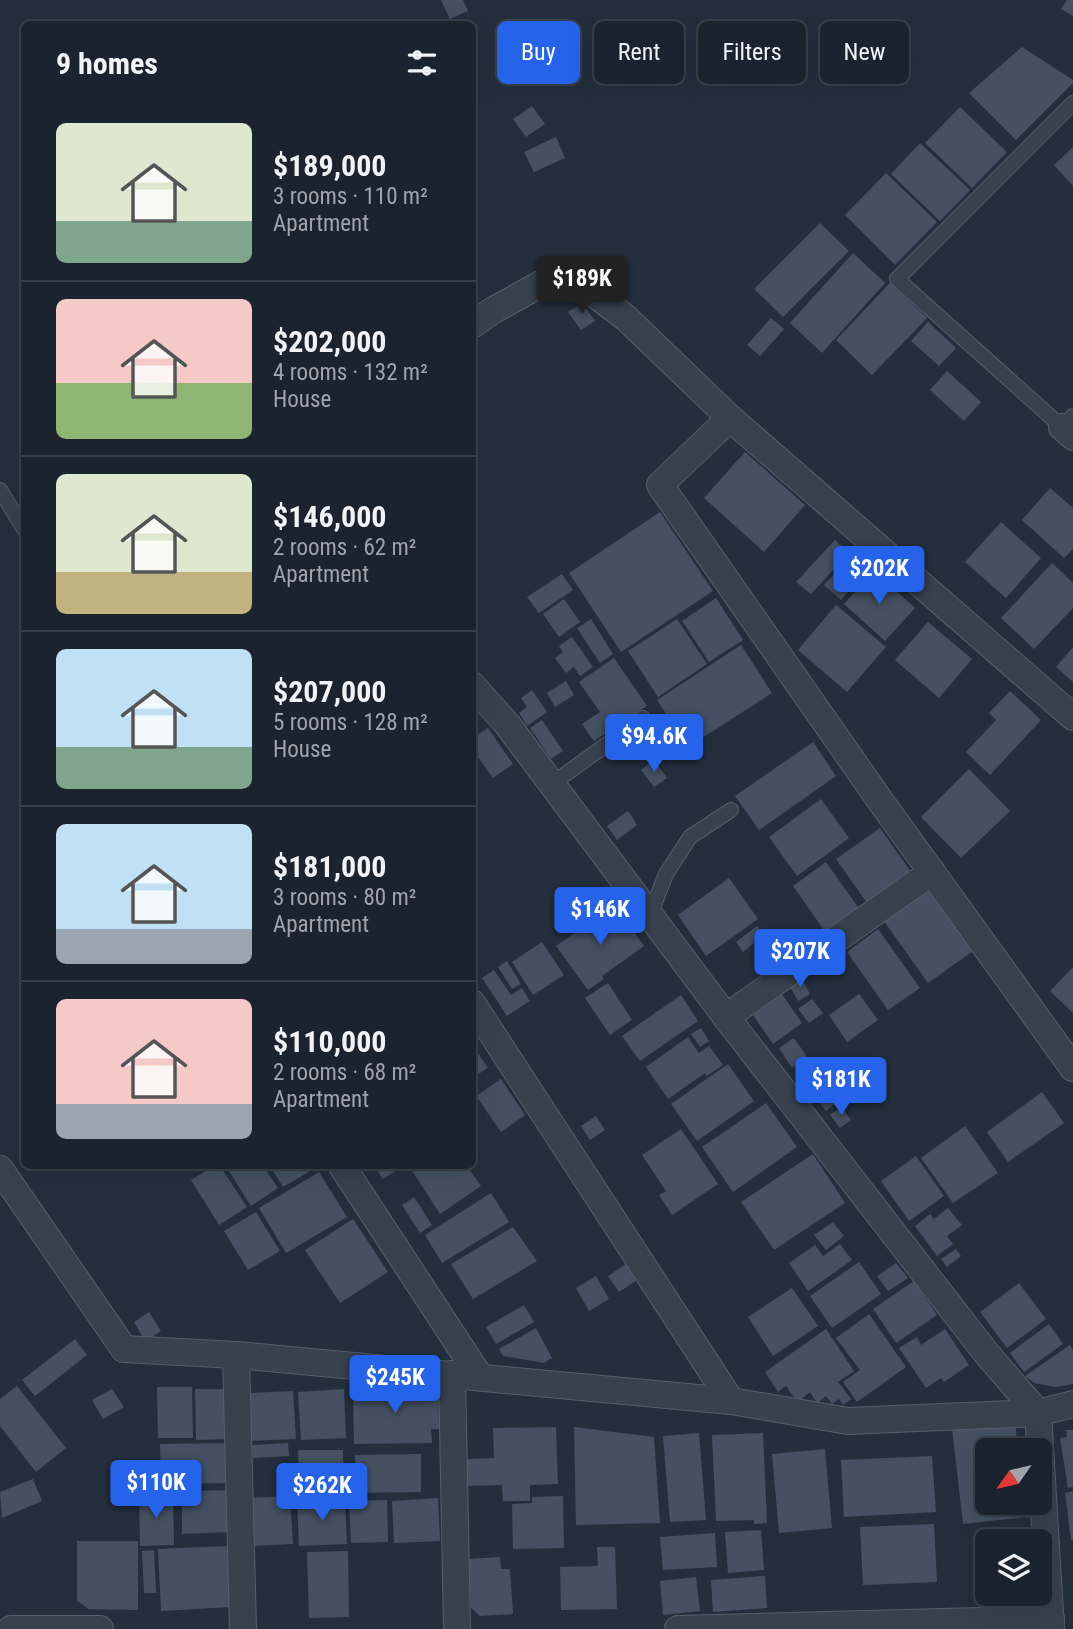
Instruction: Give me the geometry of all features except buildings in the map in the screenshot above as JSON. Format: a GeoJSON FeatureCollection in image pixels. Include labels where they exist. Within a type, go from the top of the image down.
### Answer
{"type":"FeatureCollection","features":[{"type":"Feature","properties":{"kind":"street"},"geometry":{"type":"LineString","coordinates":[[476,322],[564,271],[626,318],[730,418],[1073,717]]}},
{"type":"Feature","properties":{"kind":"street"},"geometry":{"type":"LineString","coordinates":[[730,418],[660,485],[871,788],[1073,1068]]}},
{"type":"Feature","properties":{"kind":"street"},"geometry":{"type":"LineString","coordinates":[[476,689],[507,724],[726,1017],[987,1354],[1038,1413],[1061,1581],[1051,1624],[678,1629]]}},
{"type":"Feature","properties":{"kind":"street"},"geometry":{"type":"LineString","coordinates":[[726,1017],[933,872]]}},
{"type":"Feature","properties":{"kind":"street"},"geometry":{"type":"LineString","coordinates":[[476,1009],[731,1401]]}},
{"type":"Feature","properties":{"kind":"street"},"geometry":{"type":"LineString","coordinates":[[0,1169],[124,1349],[236,1355],[731,1401],[848,1421],[1038,1413],[1073,1404]]}},
{"type":"Feature","properties":{"kind":"street"},"geometry":{"type":"LineString","coordinates":[[344,1169],[480,1377]]}},
{"type":"Feature","properties":{"kind":"street"},"geometry":{"type":"LineString","coordinates":[[236,1355],[243,1629]]}},
{"type":"Feature","properties":{"kind":"street"},"geometry":{"type":"LineString","coordinates":[[452,1374],[457,1629]]}},
{"type":"Feature","properties":{"kind":"street"},"geometry":{"type":"LineString","coordinates":[[11,1629],[100,1629]]}},
{"type":"Feature","properties":{"kind":"lane"},"geometry":{"type":"LineString","coordinates":[[1069,426],[897,279],[1073,103]]}},
{"type":"Feature","properties":{"kind":"lane"},"geometry":{"type":"LineString","coordinates":[[0,490],[21,524]]}},
{"type":"Feature","properties":{"kind":"lane"},"geometry":{"type":"LineString","coordinates":[[552,784],[643,718]]}},
{"type":"Feature","properties":{"kind":"lane"},"geometry":{"type":"LineString","coordinates":[[650,915],[666,874],[690,837],[731,810]]}}]}
